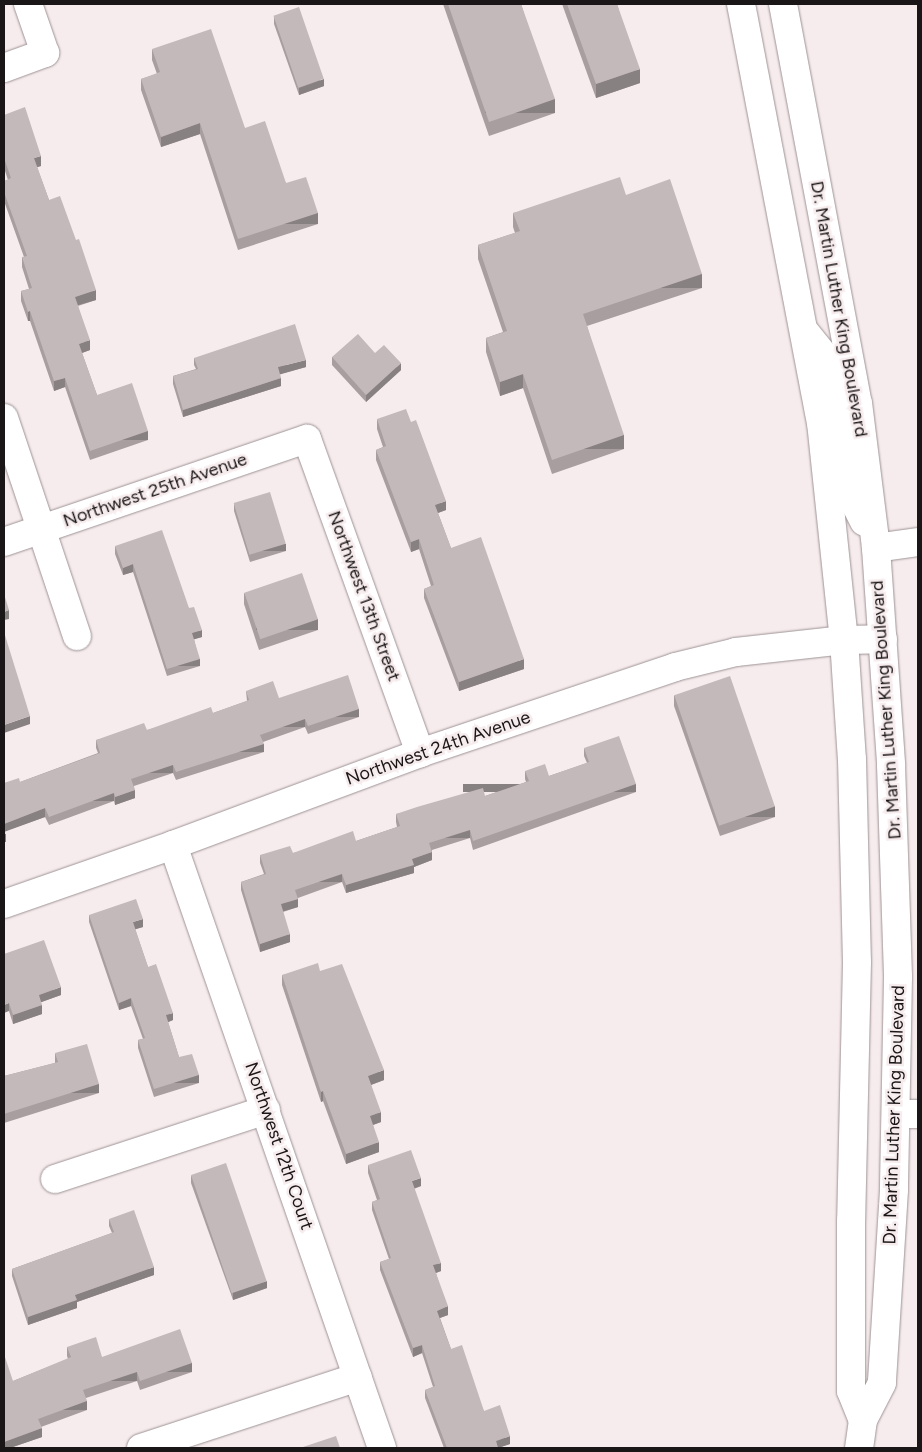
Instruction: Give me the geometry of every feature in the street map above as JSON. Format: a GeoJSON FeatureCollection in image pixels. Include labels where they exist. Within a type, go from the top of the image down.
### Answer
{"type":"FeatureCollection","features":[{"type":"Feature","properties":{"kind":"main road"},"geometry":{"type":"LineString","coordinates":[[4,68],[45,53],[28,4]]}},
{"type":"Feature","properties":{"kind":"main road","name":"Dr. Martin Luther King Boulevard"},"geometry":{"type":"LineString","coordinates":[[741,4],[821,422],[844,640],[852,759],[857,962],[851,1212],[851,1391],[863,1420]]}},
{"type":"Feature","properties":{"kind":"main road","name":"Dr. Martin Luther King Boulevard"},"geometry":{"type":"LineString","coordinates":[[782,4],[858,403],[876,548],[896,877],[908,1114],[882,1383],[863,1420],[859,1448]]}},
{"type":"Feature","properties":{"kind":"main road"},"geometry":{"type":"LineString","coordinates":[[804,330],[830,363],[850,494],[876,548],[918,542]]}},
{"type":"Feature","properties":{"kind":"main road"},"geometry":{"type":"LineString","coordinates":[[4,418],[77,636]]}},
{"type":"Feature","properties":{"kind":"main road","name":"Northwest 25th Avenue"},"geometry":{"type":"LineString","coordinates":[[4,542],[307,439]]}},
{"type":"Feature","properties":{"kind":"main road","name":"Northwest 13th Street"},"geometry":{"type":"LineString","coordinates":[[307,439],[420,753]]}},
{"type":"Feature","properties":{"kind":"main road","name":"Northwest 24th Avenue"},"geometry":{"type":"LineString","coordinates":[[4,904],[173,845],[420,753],[675,667],[736,652],[844,640],[883,639]]}},
{"type":"Feature","properties":{"kind":"main road","name":"Northwest 12th Court"},"geometry":{"type":"LineString","coordinates":[[173,845],[382,1448]]}},
{"type":"Feature","properties":{"kind":"main road"},"geometry":{"type":"LineString","coordinates":[[55,1179],[266,1110]]}},
{"type":"Feature","properties":{"kind":"main road"},"geometry":{"type":"LineString","coordinates":[[141,1448],[358,1377]]}},
{"type":"Feature","properties":{"kind":"building"},"geometry":{"type":"Polygon","coordinates":[[[448,4],[521,4],[555,99],[489,122],[448,4]]]}},
{"type":"Feature","properties":{"kind":"building"},"geometry":{"type":"Polygon","coordinates":[[[567,4],[617,4],[640,69],[596,84],[567,4]]]}},
{"type":"Feature","properties":{"kind":"building"},"geometry":{"type":"Polygon","coordinates":[[[299,7],[324,79],[298,88],[273,16],[299,7]]]}},
{"type":"Feature","properties":{"kind":"building"},"geometry":{"type":"Polygon","coordinates":[[[211,29],[245,128],[265,121],[286,183],[306,177],[318,213],[238,239],[200,123],[161,137],[141,79],[160,72],[152,49],[211,29]]]}},
{"type":"Feature","properties":{"kind":"building"},"geometry":{"type":"Polygon","coordinates":[[[25,107],[41,156],[34,158],[49,200],[60,196],[76,240],[79,239],[96,290],[75,297],[90,340],[79,344],[97,395],[132,383],[148,431],[90,451],[65,378],[54,381],[30,311],[28,312],[21,291],[32,288],[22,257],[27,256],[4,192],[4,181],[11,178],[4,158],[4,115],[25,107]]]}},
{"type":"Feature","properties":{"kind":"building"},"geometry":{"type":"Polygon","coordinates":[[[620,177],[626,195],[670,179],[702,274],[583,314],[624,435],[552,460],[523,374],[500,382],[486,338],[507,331],[478,245],[520,231],[513,213],[620,177]]]}},
{"type":"Feature","properties":{"kind":"building"},"geometry":{"type":"Polygon","coordinates":[[[295,324],[306,360],[278,367],[281,378],[183,410],[173,376],[198,369],[194,358],[295,324]]]}},
{"type":"Feature","properties":{"kind":"building"},"geometry":{"type":"Polygon","coordinates":[[[358,334],[375,353],[384,345],[401,363],[366,395],[332,357],[358,334]]]}},
{"type":"Feature","properties":{"kind":"building"},"geometry":{"type":"Polygon","coordinates":[[[406,409],[411,422],[416,420],[446,501],[435,505],[451,548],[481,537],[524,659],[459,682],[424,589],[434,585],[419,539],[411,542],[376,450],[386,446],[377,419],[406,409]]]}},
{"type":"Feature","properties":{"kind":"building"},"geometry":{"type":"Polygon","coordinates":[[[270,492],[286,544],[249,555],[234,503],[270,492]]]}},
{"type":"Feature","properties":{"kind":"building"},"geometry":{"type":"Polygon","coordinates":[[[162,530],[189,608],[194,607],[202,630],[192,633],[200,659],[167,669],[133,564],[123,568],[115,546],[162,530]]]}},
{"type":"Feature","properties":{"kind":"building"},"geometry":{"type":"Polygon","coordinates":[[[302,573],[318,619],[260,639],[244,593],[302,573]]]}},
{"type":"Feature","properties":{"kind":"building"},"geometry":{"type":"Polygon","coordinates":[[[4,594],[9,610],[4,612],[4,594]]]}},
{"type":"Feature","properties":{"kind":"building"},"geometry":{"type":"Polygon","coordinates":[[[4,632],[30,716],[4,725],[4,632]]]}},
{"type":"Feature","properties":{"kind":"building"},"geometry":{"type":"Polygon","coordinates":[[[348,675],[359,709],[308,726],[305,719],[260,735],[264,744],[176,772],[173,765],[131,779],[135,790],[115,797],[114,793],[49,817],[45,808],[4,824],[4,783],[19,778],[20,782],[100,753],[96,740],[144,723],[147,730],[211,707],[213,713],[249,700],[246,691],[273,681],[279,698],[348,675]]]}},
{"type":"Feature","properties":{"kind":"building"},"geometry":{"type":"Polygon","coordinates":[[[730,676],[775,806],[719,826],[674,695],[730,676]]]}},
{"type":"Feature","properties":{"kind":"building"},"geometry":{"type":"Polygon","coordinates":[[[619,736],[636,784],[473,841],[470,830],[429,843],[432,852],[412,859],[414,865],[346,885],[342,874],[295,890],[298,899],[281,904],[290,934],[260,944],[241,882],[266,874],[260,855],[290,846],[293,853],[353,831],[356,841],[400,826],[396,814],[483,788],[485,796],[529,781],[525,771],[545,764],[549,776],[589,762],[584,748],[619,736]]]}},
{"type":"Feature","properties":{"kind":"building"},"geometry":{"type":"Polygon","coordinates":[[[136,899],[143,919],[133,922],[148,967],[156,964],[173,1013],[166,1015],[179,1057],[192,1054],[199,1075],[154,1089],[138,1040],[145,1038],[131,998],[119,1003],[89,915],[136,899]]]}},
{"type":"Feature","properties":{"kind":"building"},"geometry":{"type":"Polygon","coordinates":[[[44,940],[61,987],[39,995],[42,1005],[13,1015],[9,1003],[4,1005],[4,954],[44,940]]]}},
{"type":"Feature","properties":{"kind":"building"},"geometry":{"type":"Polygon","coordinates":[[[318,963],[320,971],[342,964],[384,1070],[368,1076],[381,1112],[370,1116],[379,1142],[346,1154],[323,1091],[321,1092],[282,975],[318,963]]]}},
{"type":"Feature","properties":{"kind":"building"},"geometry":{"type":"Polygon","coordinates":[[[87,1044],[99,1084],[4,1114],[4,1076],[58,1062],[55,1053],[87,1044]]]}},
{"type":"Feature","properties":{"kind":"building"},"geometry":{"type":"Polygon","coordinates":[[[411,1150],[421,1178],[412,1181],[441,1263],[433,1265],[448,1306],[437,1311],[451,1349],[462,1345],[484,1411],[500,1405],[510,1436],[496,1441],[498,1448],[447,1448],[425,1390],[435,1386],[422,1345],[413,1348],[380,1262],[391,1258],[372,1202],[380,1199],[368,1165],[411,1150]]]}},
{"type":"Feature","properties":{"kind":"building"},"geometry":{"type":"Polygon","coordinates":[[[226,1163],[267,1281],[232,1293],[191,1175],[226,1163]]]}},
{"type":"Feature","properties":{"kind":"building"},"geometry":{"type":"Polygon","coordinates":[[[134,1210],[154,1267],[75,1295],[77,1300],[28,1317],[12,1269],[114,1232],[109,1219],[134,1210]]]}},
{"type":"Feature","properties":{"kind":"building"},"geometry":{"type":"Polygon","coordinates":[[[180,1329],[192,1363],[140,1381],[137,1372],[83,1390],[87,1401],[38,1419],[42,1428],[4,1442],[4,1354],[13,1381],[71,1357],[67,1347],[96,1337],[102,1357],[180,1329]]]}},
{"type":"Feature","properties":{"kind":"building"},"geometry":{"type":"Polygon","coordinates":[[[336,1436],[340,1448],[300,1448],[336,1436]]]}}]}
